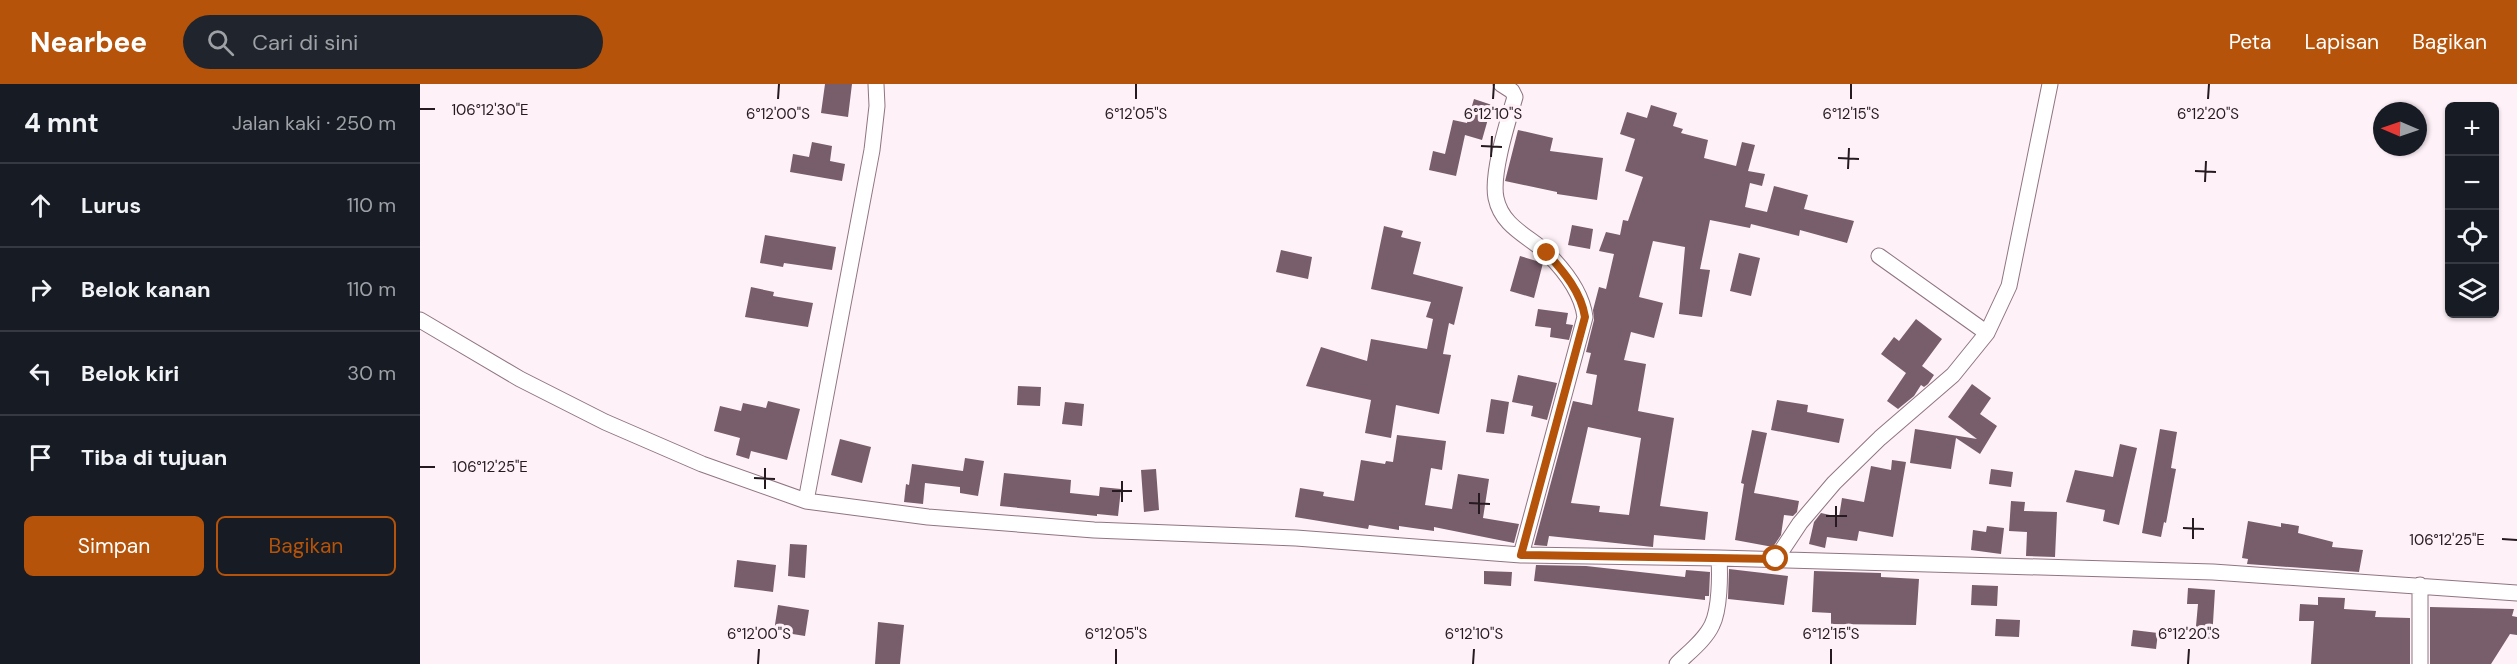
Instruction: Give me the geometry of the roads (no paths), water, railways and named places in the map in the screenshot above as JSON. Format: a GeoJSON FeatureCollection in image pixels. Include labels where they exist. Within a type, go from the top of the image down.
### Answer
{"type":"FeatureCollection","features":[{"type":"Feature","properties":{"kind":"street"},"geometry":{"type":"LineString","coordinates":[[806,501],[872,150],[877,106],[876,84]]}},
{"type":"Feature","properties":{"kind":"street"},"geometry":{"type":"LineString","coordinates":[[1501,84],[1512,91],[1515,98],[1498,165],[1496,197],[1503,214],[1515,230],[1547,253],[1564,273],[1584,306],[1585,317],[1521,555]]}},
{"type":"Feature","properties":{"kind":"street"},"geometry":{"type":"LineString","coordinates":[[1776,559],[1800,523],[1834,483],[1880,438],[1953,375],[1987,333],[2009,286],[2050,84]]}},
{"type":"Feature","properties":{"kind":"street"},"geometry":{"type":"LineString","coordinates":[[1879,256],[1987,333]]}},
{"type":"Feature","properties":{"kind":"street"},"geometry":{"type":"LineString","coordinates":[[420,321],[520,378],[605,422],[702,464],[806,501],[928,517],[1094,530],[1296,538],[1521,555],[1776,559],[2213,572],[2517,593]]}},
{"type":"Feature","properties":{"kind":"street"},"geometry":{"type":"LineString","coordinates":[[1677,664],[1704,637],[1713,623],[1718,597],[1719,558]]}},
{"type":"Feature","properties":{"kind":"street"},"geometry":{"type":"LineString","coordinates":[[2420,585],[2420,664]]}}]}
